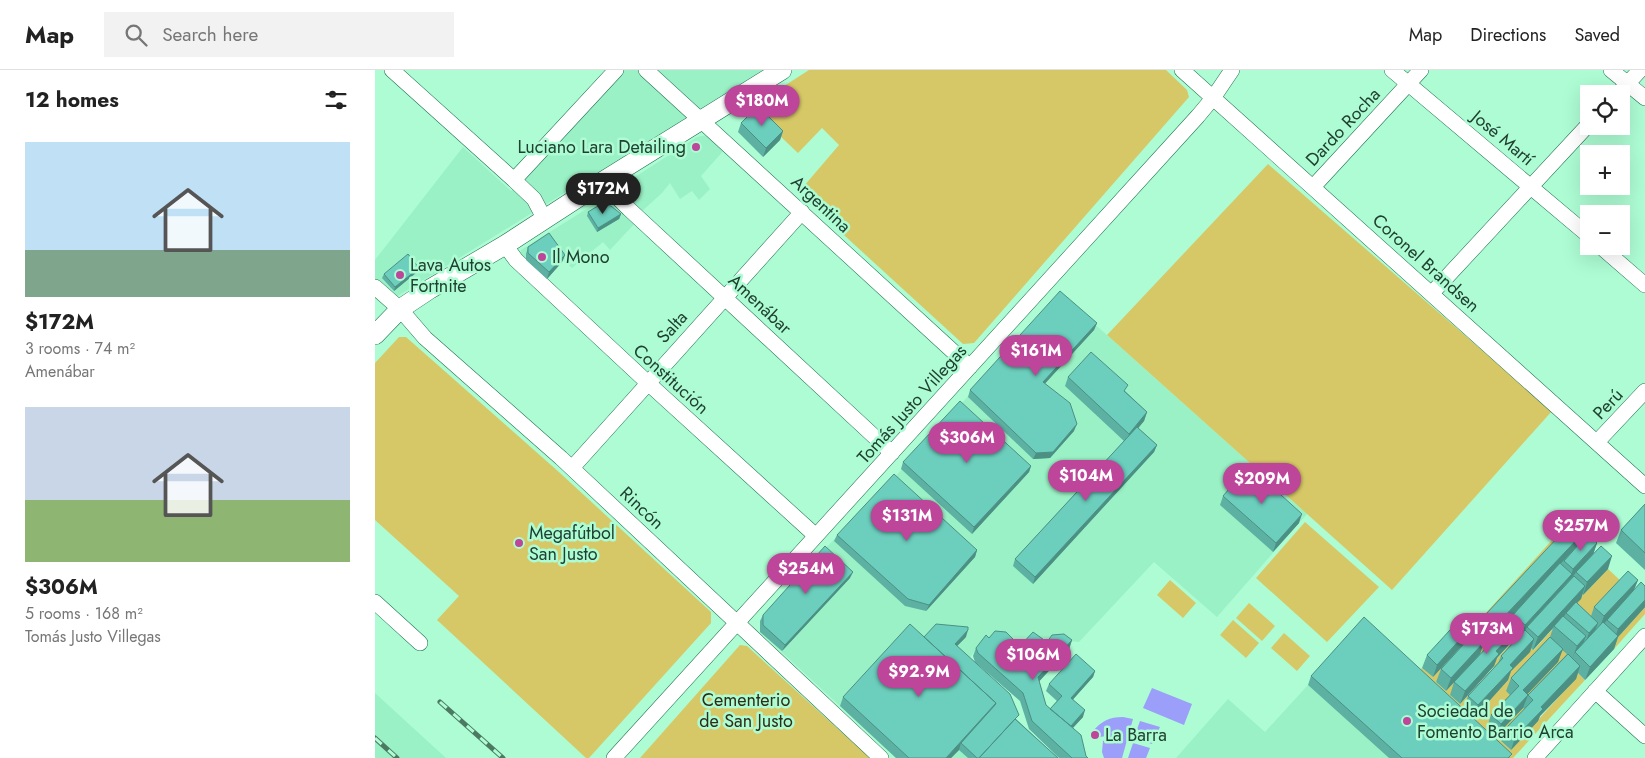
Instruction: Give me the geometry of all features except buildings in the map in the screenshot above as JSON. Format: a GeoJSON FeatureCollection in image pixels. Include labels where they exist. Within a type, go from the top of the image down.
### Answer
{"type":"FeatureCollection","features":[{"type":"Feature","properties":{"kind":"main road"},"geometry":{"type":"LineString","coordinates":[[375,334],[400,309],[431,288],[505,245],[605,180],[783,70]]}},
{"type":"Feature","properties":{"kind":"street"},"geometry":{"type":"LineString","coordinates":[[392,70],[534,199],[545,220]]}},
{"type":"Feature","properties":{"kind":"street"},"geometry":{"type":"LineString","coordinates":[[514,180],[615,70]]}},
{"type":"Feature","properties":{"kind":"street","name":"Argentina"},"geometry":{"type":"LineString","coordinates":[[646,70],[970,368]]}},
{"type":"Feature","properties":{"kind":"street","name":"Coronel Brandsen"},"geometry":{"type":"LineString","coordinates":[[1182,70],[1645,486]]}},
{"type":"Feature","properties":{"kind":"street","name":"Tomás Justo Villegas"},"geometry":{"type":"LineString","coordinates":[[614,758],[970,368],[1213,98],[1232,70]]}},
{"type":"Feature","properties":{"kind":"street","name":"José Martí"},"geometry":{"type":"LineString","coordinates":[[1392,70],[1580,228]]}},
{"type":"Feature","properties":{"kind":"street","name":"Dardo Rocha"},"geometry":{"type":"LineString","coordinates":[[1313,187],[1421,70]]}},
{"type":"Feature","properties":{"kind":"street"},"geometry":{"type":"LineString","coordinates":[[1611,70],[1620,85]]}},
{"type":"Feature","properties":{"kind":"street"},"geometry":{"type":"LineString","coordinates":[[1626,85],[1640,70]]}},
{"type":"Feature","properties":{"kind":"street"},"geometry":{"type":"LineString","coordinates":[[1630,92],[1645,98]]}},
{"type":"Feature","properties":{"kind":"street"},"geometry":{"type":"LineString","coordinates":[[1432,293],[1580,133]]}},
{"type":"Feature","properties":{"kind":"street","name":"Amenábar"},"geometry":{"type":"LineString","coordinates":[[605,180],[617,198],[892,453]]}},
{"type":"Feature","properties":{"kind":"street","name":"Salta"},"geometry":{"type":"LineString","coordinates":[[572,468],[802,212]]}},
{"type":"Feature","properties":{"kind":"street","name":"Constitución"},"geometry":{"type":"LineString","coordinates":[[505,245],[515,260],[817,536]]}},
{"type":"Feature","properties":{"kind":"street"},"geometry":{"type":"LineString","coordinates":[[1610,255],[1645,285]]}},
{"type":"Feature","properties":{"kind":"street","name":"Rincón"},"geometry":{"type":"LineString","coordinates":[[375,287],[400,309],[425,338],[572,468],[881,758]]}},
{"type":"Feature","properties":{"kind":"street","name":"Perú"},"geometry":{"type":"LineString","coordinates":[[1597,442],[1645,391]]}},
{"type":"Feature","properties":{"kind":"street"},"geometry":{"type":"LineString","coordinates":[[375,602],[420,643]]}},
{"type":"Feature","properties":{"kind":"street"},"geometry":{"type":"LineString","coordinates":[[1535,758],[1645,636]]}},
{"type":"Feature","properties":{"kind":"street"},"geometry":{"type":"LineString","coordinates":[[1595,691],[1645,736]]}},
{"type":"Feature","properties":{"kind":"shaded area"},"geometry":{"type":"Polygon","coordinates":[[[621,70],[763,70],[396,297],[375,285],[375,260],[463,147],[511,191],[621,70]]]}},
{"type":"Feature","properties":{"kind":"shaded area"},"geometry":{"type":"Polygon","coordinates":[[[707,135],[725,149],[701,176],[710,189],[699,200],[692,191],[680,199],[670,183],[641,212],[619,189],[697,137],[707,135]]]}},
{"type":"Feature","properties":{"kind":"shaded area"},"geometry":{"type":"Polygon","coordinates":[[[604,198],[612,199],[636,222],[610,250],[603,242],[572,268],[563,260],[543,283],[520,254],[521,250],[604,198]]]}},
{"type":"Feature","properties":{"kind":"shaded area"},"geometry":{"type":"Polygon","coordinates":[[[1061,294],[1307,514],[1217,617],[1154,562],[1079,642],[1036,637],[983,638],[966,664],[1045,758],[896,758],[760,632],[760,621],[822,552],[892,480],[1061,294]]]}},
{"type":"Feature","properties":{"kind":"shaded area"},"geometry":{"type":"Polygon","coordinates":[[[1308,685],[1389,758],[1176,758],[1228,699],[1265,732],[1308,685]]]}},
{"type":"Feature","properties":{"kind":"shaded area"},"geometry":{"type":"Polygon","coordinates":[[[375,693],[446,758],[375,758],[375,693]]]}},
{"type":"Feature","properties":{"kind":"green space"},"geometry":{"type":"Polygon","coordinates":[[[809,70],[1166,70],[1187,90],[1189,97],[974,343],[963,344],[798,193],[839,145],[822,128],[798,153],[761,118],[786,94],[781,88],[809,70]]]}},
{"type":"Feature","properties":{"kind":"green space"},"geometry":{"type":"Polygon","coordinates":[[[1268,164],[1552,411],[1392,590],[1107,335],[1268,164]]]}},
{"type":"Feature","properties":{"kind":"green space","name":"Megafútbol San Justo"},"geometry":{"type":"Polygon","coordinates":[[[399,337],[406,337],[560,473],[711,612],[711,623],[589,758],[586,758],[437,620],[459,596],[375,520],[375,363],[399,337]]]}},
{"type":"Feature","properties":{"kind":"green space"},"geometry":{"type":"Polygon","coordinates":[[[1305,522],[1379,587],[1327,642],[1256,578],[1305,522]]]}},
{"type":"Feature","properties":{"kind":"green space"},"geometry":{"type":"Polygon","coordinates":[[[1562,529],[1568,534],[1436,682],[1446,691],[1480,654],[1479,652],[1579,544],[1593,555],[1572,584],[1583,595],[1608,569],[1623,583],[1590,620],[1599,628],[1633,592],[1645,607],[1645,614],[1614,649],[1570,665],[1585,680],[1513,758],[1504,758],[1415,676],[1422,668],[1433,677],[1466,640],[1464,637],[1562,529]],[[1580,598],[1522,640],[1534,650],[1580,598]],[[1515,639],[1450,695],[1460,704],[1494,667],[1492,664],[1515,639]],[[1576,678],[1528,712],[1501,741],[1511,750],[1576,678]],[[1508,680],[1464,708],[1474,717],[1508,680]]]}},
{"type":"Feature","properties":{"kind":"green space"},"geometry":{"type":"Polygon","coordinates":[[[1170,580],[1196,603],[1183,618],[1157,595],[1170,580]]]}},
{"type":"Feature","properties":{"kind":"green space"},"geometry":{"type":"Polygon","coordinates":[[[1249,603],[1275,626],[1262,641],[1236,618],[1249,603]]]}},
{"type":"Feature","properties":{"kind":"green space"},"geometry":{"type":"Polygon","coordinates":[[[1233,620],[1259,643],[1246,658],[1220,635],[1233,620]]]}},
{"type":"Feature","properties":{"kind":"green space"},"geometry":{"type":"Polygon","coordinates":[[[1284,633],[1310,656],[1297,671],[1271,648],[1284,633]]]}},
{"type":"Feature","properties":{"kind":"green space","name":"Cementerio de San Justo"},"geometry":{"type":"Polygon","coordinates":[[[740,645],[747,646],[870,758],[640,758],[740,645]]]}},
{"type":"Feature","properties":{"kind":"water"},"geometry":{"type":"Polygon","coordinates":[[[1152,688],[1192,704],[1184,725],[1143,708],[1152,688]]]}},
{"type":"Feature","properties":{"kind":"water"},"geometry":{"type":"Polygon","coordinates":[[[1123,717],[1133,719],[1122,758],[1104,758],[1102,752],[1103,741],[1108,739],[1106,736],[1100,737],[1093,731],[1106,720],[1123,717]]]}},
{"type":"Feature","properties":{"kind":"water"},"geometry":{"type":"Polygon","coordinates":[[[1140,721],[1160,727],[1152,744],[1134,738],[1140,721]]]}},
{"type":"Feature","properties":{"kind":"water"},"geometry":{"type":"Polygon","coordinates":[[[1133,743],[1150,748],[1146,758],[1128,758],[1133,743]]]}},
{"type":"Feature","properties":{"kind":"railway"},"geometry":{"type":"LineString","coordinates":[[440,702],[503,758]]}},
{"type":"Feature","properties":{"kind":"railway"},"geometry":{"type":"LineString","coordinates":[[375,738],[397,758]]}},
{"type":"Feature","properties":{"kind":"place","name":"Luciano Lara Detailing"},"geometry":{"type":"Point","coordinates":[696,147]}},
{"type":"Feature","properties":{"kind":"place","name":"Il Mono"},"geometry":{"type":"Point","coordinates":[542,257]}},
{"type":"Feature","properties":{"kind":"place","name":"Lava Autos Fortnite"},"geometry":{"type":"Point","coordinates":[400,275]}},
{"type":"Feature","properties":{"kind":"place","name":"Megafútbol San Justo"},"geometry":{"type":"Point","coordinates":[519,543]}},
{"type":"Feature","properties":{"kind":"place","name":"Sociedad de Fomento Barrio Arca"},"geometry":{"type":"Point","coordinates":[1407,721]}},
{"type":"Feature","properties":{"kind":"place","name":"La Barra"},"geometry":{"type":"Point","coordinates":[1095,735]}}]}
